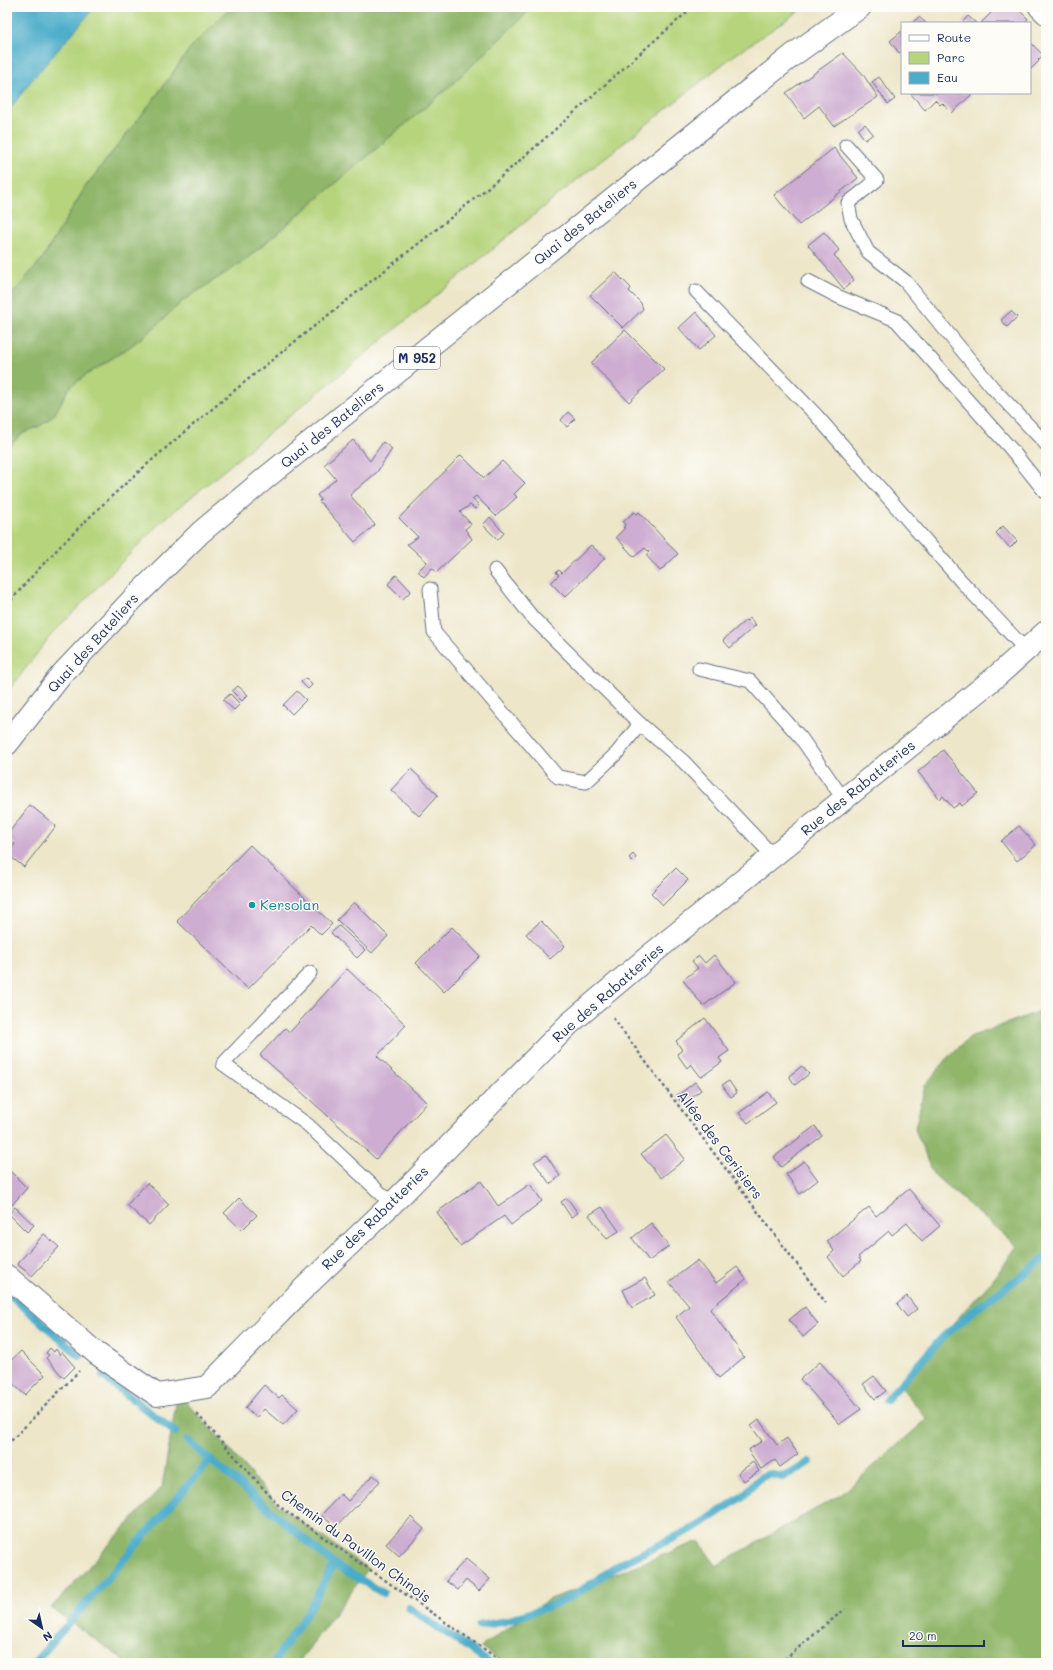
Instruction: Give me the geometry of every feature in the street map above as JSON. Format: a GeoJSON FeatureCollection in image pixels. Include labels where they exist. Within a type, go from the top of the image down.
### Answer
{"type":"FeatureCollection","features":[{"type":"Feature","properties":{"kind":"street","name":"Quai des Bateliers"},"geometry":{"type":"LineString","coordinates":[[7,744],[62,674],[132,600],[201,532],[268,476],[793,55],[860,7]]}},
{"type":"Feature","properties":{"kind":"street"},"geometry":{"type":"LineString","coordinates":[[1040,7],[1046,13]]}},
{"type":"Feature","properties":{"kind":"street","name":"Rue des Rabatteries"},"geometry":{"type":"LineString","coordinates":[[7,1276],[96,1353],[156,1395],[207,1387],[298,1293],[402,1194],[569,1024],[998,674],[1046,632]]}},
{"type":"Feature","properties":{"kind":"lane"},"geometry":{"type":"LineString","coordinates":[[846,145],[877,180],[848,203],[851,219],[868,252],[905,281],[994,388],[1046,444]]}},
{"type":"Feature","properties":{"kind":"lane"},"geometry":{"type":"LineString","coordinates":[[808,281],[839,297],[896,320],[1011,449],[1046,492]]}},
{"type":"Feature","properties":{"kind":"lane"},"geometry":{"type":"LineString","coordinates":[[696,291],[816,415],[961,581],[1026,650]]}},
{"type":"Feature","properties":{"kind":"lane"},"geometry":{"type":"LineString","coordinates":[[495,570],[532,617],[640,724],[684,762],[774,857]]}},
{"type":"Feature","properties":{"kind":"lane"},"geometry":{"type":"LineString","coordinates":[[430,589],[434,632],[558,777],[586,782],[617,753],[640,724]]}},
{"type":"Feature","properties":{"kind":"lane"},"geometry":{"type":"LineString","coordinates":[[699,669],[750,681],[801,738],[844,800]]}},
{"type":"Feature","properties":{"kind":"lane"},"geometry":{"type":"LineString","coordinates":[[310,972],[223,1064],[308,1125],[391,1203]]}},
{"type":"Feature","properties":{"kind":"path"},"geometry":{"type":"LineString","coordinates":[[7,605],[92,513],[164,448],[461,210],[582,106],[657,37],[693,7]]}},
{"type":"Feature","properties":{"kind":"path","name":"Allée des Cerisiers"},"geometry":{"type":"LineString","coordinates":[[598,999],[826,1303]]}},
{"type":"Feature","properties":{"kind":"path"},"geometry":{"type":"LineString","coordinates":[[7,1445],[96,1353]]}},
{"type":"Feature","properties":{"kind":"path","name":"Chemin du Pavillon Chinois"},"geometry":{"type":"LineString","coordinates":[[178,1392],[280,1507],[504,1663]]}},
{"type":"Feature","properties":{"kind":"path"},"geometry":{"type":"LineString","coordinates":[[780,1663],[845,1609]]}},
{"type":"Feature","properties":{"kind":"green space"},"geometry":{"type":"Polygon","coordinates":[[[95,7],[231,7],[191,47],[154,99],[86,186],[42,259],[7,300],[7,113],[30,82],[95,7]]]}},
{"type":"Feature","properties":{"kind":"green space"},"geometry":{"type":"Polygon","coordinates":[[[231,7],[533,7],[449,87],[244,261],[185,299],[149,332],[69,388],[54,415],[40,426],[23,433],[7,448],[7,300],[42,259],[86,186],[154,99],[191,47],[231,7]]]}},
{"type":"Feature","properties":{"kind":"green space"},"geometry":{"type":"Polygon","coordinates":[[[533,7],[805,7],[729,59],[558,195],[160,523],[51,635],[7,693],[7,448],[23,433],[40,426],[54,415],[69,388],[149,332],[185,299],[244,261],[449,87],[533,7]]]}},
{"type":"Feature","properties":{"kind":"green space"},"geometry":{"type":"Polygon","coordinates":[[[1046,1009],[1046,1663],[504,1663],[481,1647],[548,1600],[699,1541],[716,1566],[842,1494],[927,1419],[898,1383],[993,1280],[1017,1246],[933,1174],[915,1129],[925,1086],[946,1059],[970,1037],[1046,1009]]]}},
{"type":"Feature","properties":{"kind":"green space"},"geometry":{"type":"Polygon","coordinates":[[[178,1392],[280,1507],[368,1569],[298,1663],[128,1663],[51,1608],[162,1487],[178,1392]]]}},
{"type":"Feature","properties":{"kind":"water"},"geometry":{"type":"Polygon","coordinates":[[[7,7],[95,7],[30,82],[7,113],[7,7]]]}},
{"type":"Feature","properties":{"kind":"building"},"geometry":{"type":"Polygon","coordinates":[[[997,7],[1016,7],[1028,19],[1026,22],[982,22],[997,7]]]}},
{"type":"Feature","properties":{"kind":"building"},"geometry":{"type":"Polygon","coordinates":[[[968,16],[975,22],[963,22],[968,16]]]}},
{"type":"Feature","properties":{"kind":"building"},"geometry":{"type":"Polygon","coordinates":[[[919,17],[925,22],[913,22],[919,17]]]}},
{"type":"Feature","properties":{"kind":"building"},"geometry":{"type":"Polygon","coordinates":[[[901,32],[901,52],[899,53],[890,41],[901,32]]]}},
{"type":"Feature","properties":{"kind":"building"},"geometry":{"type":"Polygon","coordinates":[[[1031,43],[1043,55],[1038,60],[1039,61],[1031,69],[1031,43]]]}},
{"type":"Feature","properties":{"kind":"building"},"geometry":{"type":"Polygon","coordinates":[[[843,53],[862,73],[878,97],[834,126],[819,106],[804,118],[786,93],[843,53]]]}},
{"type":"Feature","properties":{"kind":"building"},"geometry":{"type":"Polygon","coordinates":[[[879,77],[895,99],[888,104],[872,82],[879,77]]]}},
{"type":"Feature","properties":{"kind":"building"},"geometry":{"type":"Polygon","coordinates":[[[911,94],[971,95],[952,113],[942,103],[940,105],[935,100],[925,110],[911,94]]]}},
{"type":"Feature","properties":{"kind":"building"},"geometry":{"type":"Polygon","coordinates":[[[865,124],[873,134],[865,140],[858,130],[865,124]]]}},
{"type":"Feature","properties":{"kind":"building"},"geometry":{"type":"Polygon","coordinates":[[[834,148],[858,178],[799,225],[774,195],[834,148]]]}},
{"type":"Feature","properties":{"kind":"building"},"geometry":{"type":"Polygon","coordinates":[[[824,232],[839,250],[834,255],[854,280],[844,289],[808,245],[824,232]]]}},
{"type":"Feature","properties":{"kind":"building"},"geometry":{"type":"Polygon","coordinates":[[[615,272],[631,288],[629,291],[641,303],[643,309],[623,328],[590,295],[615,272]]]}},
{"type":"Feature","properties":{"kind":"building"},"geometry":{"type":"Polygon","coordinates":[[[1011,311],[1017,317],[1007,327],[1001,320],[1011,311]]]}},
{"type":"Feature","properties":{"kind":"building"},"geometry":{"type":"Polygon","coordinates":[[[696,312],[716,335],[699,350],[679,328],[696,312]]]}},
{"type":"Feature","properties":{"kind":"building"},"geometry":{"type":"Polygon","coordinates":[[[625,330],[664,369],[629,402],[591,363],[625,330]]]}},
{"type":"Feature","properties":{"kind":"building"},"geometry":{"type":"Polygon","coordinates":[[[568,412],[575,419],[567,427],[561,420],[568,412]]]}},
{"type":"Feature","properties":{"kind":"building"},"geometry":{"type":"Polygon","coordinates":[[[353,440],[370,461],[383,442],[392,449],[377,472],[350,495],[375,525],[355,542],[319,501],[321,500],[317,495],[336,479],[324,465],[353,440]]]}},
{"type":"Feature","properties":{"kind":"building"},"geometry":{"type":"Polygon","coordinates":[[[461,455],[484,478],[502,461],[525,483],[514,494],[517,497],[496,516],[476,496],[472,499],[479,505],[475,509],[470,505],[460,512],[471,524],[465,529],[472,539],[437,572],[432,568],[424,577],[418,571],[427,562],[407,544],[418,537],[399,518],[461,455]]]}},
{"type":"Feature","properties":{"kind":"building"},"geometry":{"type":"Polygon","coordinates":[[[634,512],[637,514],[639,512],[678,554],[660,571],[646,555],[649,552],[645,548],[634,557],[616,537],[625,528],[623,527],[625,525],[623,522],[634,512]]]}},
{"type":"Feature","properties":{"kind":"building"},"geometry":{"type":"Polygon","coordinates":[[[490,517],[504,533],[498,540],[483,525],[490,517]]]}},
{"type":"Feature","properties":{"kind":"building"},"geometry":{"type":"Polygon","coordinates":[[[1003,526],[1017,541],[1010,548],[996,533],[1003,526]]]}},
{"type":"Feature","properties":{"kind":"building"},"geometry":{"type":"Polygon","coordinates":[[[591,545],[605,558],[565,597],[551,583],[559,575],[556,572],[559,570],[562,573],[591,545]]]}},
{"type":"Feature","properties":{"kind":"building"},"geometry":{"type":"Polygon","coordinates":[[[396,575],[411,591],[403,599],[388,584],[396,575]]]}},
{"type":"Feature","properties":{"kind":"building"},"geometry":{"type":"Polygon","coordinates":[[[750,618],[756,625],[730,648],[723,640],[750,618]]]}},
{"type":"Feature","properties":{"kind":"building"},"geometry":{"type":"Polygon","coordinates":[[[306,678],[312,685],[308,689],[301,682],[306,678]]]}},
{"type":"Feature","properties":{"kind":"building"},"geometry":{"type":"Polygon","coordinates":[[[238,686],[248,695],[242,701],[232,691],[238,686]]]}},
{"type":"Feature","properties":{"kind":"building"},"geometry":{"type":"Polygon","coordinates":[[[297,691],[306,700],[292,714],[283,705],[297,691]]]}},
{"type":"Feature","properties":{"kind":"building"},"geometry":{"type":"Polygon","coordinates":[[[230,694],[240,704],[234,710],[223,700],[230,694]]]}},
{"type":"Feature","properties":{"kind":"building"},"geometry":{"type":"Polygon","coordinates":[[[943,750],[978,793],[962,806],[960,803],[953,808],[943,796],[940,799],[918,772],[943,750]]]}},
{"type":"Feature","properties":{"kind":"building"},"geometry":{"type":"Polygon","coordinates":[[[411,769],[438,795],[419,816],[391,790],[411,769]]]}},
{"type":"Feature","properties":{"kind":"building"},"geometry":{"type":"Polygon","coordinates":[[[30,805],[56,826],[24,867],[7,854],[15,844],[7,838],[7,835],[30,805]]]}},
{"type":"Feature","properties":{"kind":"building"},"geometry":{"type":"Polygon","coordinates":[[[1019,826],[1036,845],[1017,861],[1001,841],[1019,826]]]}},
{"type":"Feature","properties":{"kind":"building","name":"Kersolan"},"geometry":{"type":"Polygon","coordinates":[[[250,845],[332,924],[321,935],[311,925],[248,989],[177,921],[250,845]]]}},
{"type":"Feature","properties":{"kind":"building"},"geometry":{"type":"Polygon","coordinates":[[[633,854],[636,858],[632,862],[629,858],[633,854]]]}},
{"type":"Feature","properties":{"kind":"building"},"geometry":{"type":"Polygon","coordinates":[[[676,868],[688,880],[663,905],[651,893],[676,868]]]}},
{"type":"Feature","properties":{"kind":"building"},"geometry":{"type":"Polygon","coordinates":[[[354,902],[388,936],[372,953],[337,920],[354,902]]]}},
{"type":"Feature","properties":{"kind":"building"},"geometry":{"type":"Polygon","coordinates":[[[541,921],[565,946],[550,959],[526,934],[541,921]]]}},
{"type":"Feature","properties":{"kind":"building"},"geometry":{"type":"Polygon","coordinates":[[[339,926],[365,950],[357,958],[331,933],[339,926]]]}},
{"type":"Feature","properties":{"kind":"building"},"geometry":{"type":"Polygon","coordinates":[[[452,927],[480,956],[444,992],[416,963],[452,927]]]}},
{"type":"Feature","properties":{"kind":"building"},"geometry":{"type":"Polygon","coordinates":[[[714,955],[736,982],[703,1006],[683,980],[698,968],[692,961],[699,956],[705,963],[714,955]]]}},
{"type":"Feature","properties":{"kind":"building"},"geometry":{"type":"Polygon","coordinates":[[[347,969],[406,1025],[377,1056],[427,1103],[376,1159],[260,1055],[285,1028],[290,1032],[347,969]]]}},
{"type":"Feature","properties":{"kind":"building"},"geometry":{"type":"Polygon","coordinates":[[[705,1018],[729,1051],[719,1058],[722,1062],[701,1077],[691,1064],[687,1068],[677,1054],[682,1050],[676,1041],[705,1018]]]}},
{"type":"Feature","properties":{"kind":"building"},"geometry":{"type":"Polygon","coordinates":[[[802,1066],[809,1074],[795,1085],[789,1076],[802,1066]]]}},
{"type":"Feature","properties":{"kind":"building"},"geometry":{"type":"Polygon","coordinates":[[[729,1081],[737,1093],[731,1097],[722,1085],[729,1081]]]}},
{"type":"Feature","properties":{"kind":"building"},"geometry":{"type":"Polygon","coordinates":[[[695,1082],[701,1090],[683,1104],[677,1096],[695,1082]]]}},
{"type":"Feature","properties":{"kind":"building"},"geometry":{"type":"Polygon","coordinates":[[[768,1092],[776,1102],[748,1123],[739,1113],[768,1092]]]}},
{"type":"Feature","properties":{"kind":"building"},"geometry":{"type":"Polygon","coordinates":[[[815,1126],[822,1136],[781,1167],[774,1157],[815,1126]]]}},
{"type":"Feature","properties":{"kind":"building"},"geometry":{"type":"Polygon","coordinates":[[[666,1135],[685,1159],[661,1178],[641,1154],[666,1135]]]}},
{"type":"Feature","properties":{"kind":"building"},"geometry":{"type":"Polygon","coordinates":[[[546,1155],[560,1176],[550,1184],[534,1162],[546,1155]]]}},
{"type":"Feature","properties":{"kind":"building"},"geometry":{"type":"Polygon","coordinates":[[[804,1161],[818,1180],[800,1194],[786,1174],[804,1161]]]}},
{"type":"Feature","properties":{"kind":"building"},"geometry":{"type":"Polygon","coordinates":[[[10,1171],[27,1188],[9,1208],[7,1206],[7,1174],[10,1171]]]}},
{"type":"Feature","properties":{"kind":"building"},"geometry":{"type":"Polygon","coordinates":[[[481,1181],[498,1206],[530,1184],[542,1201],[511,1225],[504,1216],[460,1246],[437,1212],[481,1181]]]}},
{"type":"Feature","properties":{"kind":"building"},"geometry":{"type":"Polygon","coordinates":[[[147,1183],[169,1204],[149,1225],[127,1205],[147,1183]]]}},
{"type":"Feature","properties":{"kind":"building"},"geometry":{"type":"Polygon","coordinates":[[[909,1189],[940,1226],[922,1241],[907,1223],[892,1235],[889,1231],[858,1257],[861,1261],[843,1276],[828,1257],[834,1251],[827,1241],[869,1207],[876,1216],[909,1189]]]}},
{"type":"Feature","properties":{"kind":"building"},"geometry":{"type":"Polygon","coordinates":[[[239,1198],[257,1215],[242,1230],[224,1213],[239,1198]]]}},
{"type":"Feature","properties":{"kind":"building"},"geometry":{"type":"Polygon","coordinates":[[[567,1198],[578,1213],[571,1217],[561,1202],[567,1198]]]}},
{"type":"Feature","properties":{"kind":"building"},"geometry":{"type":"Polygon","coordinates":[[[15,1207],[34,1225],[27,1232],[9,1214],[15,1207]]]}},
{"type":"Feature","properties":{"kind":"building"},"geometry":{"type":"Polygon","coordinates":[[[602,1207],[619,1231],[607,1239],[589,1215],[602,1207]]]}},
{"type":"Feature","properties":{"kind":"building"},"geometry":{"type":"Polygon","coordinates":[[[651,1223],[669,1246],[649,1261],[632,1238],[651,1223]]]}},
{"type":"Feature","properties":{"kind":"building"},"geometry":{"type":"Polygon","coordinates":[[[44,1234],[59,1247],[32,1276],[17,1264],[44,1234]]]}},
{"type":"Feature","properties":{"kind":"building"},"geometry":{"type":"Polygon","coordinates":[[[698,1260],[716,1283],[737,1267],[746,1279],[710,1309],[744,1357],[719,1378],[676,1317],[689,1306],[669,1282],[698,1260]]]}},
{"type":"Feature","properties":{"kind":"building"},"geometry":{"type":"Polygon","coordinates":[[[645,1278],[655,1295],[632,1308],[623,1290],[645,1278]]]}},
{"type":"Feature","properties":{"kind":"building"},"geometry":{"type":"Polygon","coordinates":[[[907,1296],[917,1309],[907,1317],[897,1304],[907,1296]]]}},
{"type":"Feature","properties":{"kind":"building"},"geometry":{"type":"Polygon","coordinates":[[[805,1307],[818,1324],[803,1337],[789,1320],[805,1307]]]}},
{"type":"Feature","properties":{"kind":"building"},"geometry":{"type":"Polygon","coordinates":[[[50,1348],[54,1352],[56,1349],[60,1355],[62,1352],[75,1367],[64,1378],[46,1358],[49,1355],[46,1353],[50,1348]]]}},
{"type":"Feature","properties":{"kind":"building"},"geometry":{"type":"Polygon","coordinates":[[[21,1351],[45,1375],[25,1395],[7,1378],[7,1364],[21,1351]]]}},
{"type":"Feature","properties":{"kind":"building"},"geometry":{"type":"Polygon","coordinates":[[[820,1362],[861,1409],[840,1424],[800,1379],[820,1362]]]}},
{"type":"Feature","properties":{"kind":"building"},"geometry":{"type":"Polygon","coordinates":[[[874,1376],[886,1391],[875,1399],[863,1384],[874,1376]]]}},
{"type":"Feature","properties":{"kind":"building"},"geometry":{"type":"Polygon","coordinates":[[[264,1385],[279,1398],[282,1395],[298,1409],[283,1425],[264,1409],[257,1418],[245,1408],[264,1385]]]}},
{"type":"Feature","properties":{"kind":"building"},"geometry":{"type":"Polygon","coordinates":[[[759,1420],[777,1445],[787,1438],[798,1454],[780,1467],[775,1460],[761,1469],[748,1450],[762,1441],[751,1426],[759,1420]]]}},
{"type":"Feature","properties":{"kind":"building"},"geometry":{"type":"Polygon","coordinates":[[[753,1462],[759,1471],[744,1481],[738,1473],[753,1462]]]}},
{"type":"Feature","properties":{"kind":"building"},"geometry":{"type":"Polygon","coordinates":[[[373,1475],[380,1481],[336,1527],[321,1515],[341,1494],[348,1501],[373,1475]]]}},
{"type":"Feature","properties":{"kind":"building"},"geometry":{"type":"Polygon","coordinates":[[[411,1517],[424,1529],[399,1556],[386,1544],[411,1517]]]}},
{"type":"Feature","properties":{"kind":"building"},"geometry":{"type":"Polygon","coordinates":[[[466,1559],[490,1579],[479,1591],[466,1580],[458,1590],[446,1581],[466,1559]]]}},
{"type":"Feature","properties":{"kind":"waterway"},"geometry":{"type":"LineString","coordinates":[[886,1400],[944,1336],[976,1309],[1046,1258]]}},
{"type":"Feature","properties":{"kind":"waterway"},"geometry":{"type":"LineString","coordinates":[[7,1292],[80,1356]]}},
{"type":"Feature","properties":{"kind":"waterway"},"geometry":{"type":"LineString","coordinates":[[103,1376],[175,1432]]}},
{"type":"Feature","properties":{"kind":"waterway"},"geometry":{"type":"LineString","coordinates":[[187,1440],[334,1564]]}},
{"type":"Feature","properties":{"kind":"waterway"},"geometry":{"type":"LineString","coordinates":[[34,1663],[211,1459]]}},
{"type":"Feature","properties":{"kind":"waterway"},"geometry":{"type":"LineString","coordinates":[[479,1626],[506,1621],[556,1604],[579,1592],[622,1563],[696,1527],[743,1496],[761,1477],[770,1474],[782,1477],[792,1473],[809,1462]]}},
{"type":"Feature","properties":{"kind":"waterway"},"geometry":{"type":"LineString","coordinates":[[273,1663],[309,1610],[334,1564],[383,1593]]}},
{"type":"Feature","properties":{"kind":"waterway"},"geometry":{"type":"LineString","coordinates":[[409,1608],[489,1663]]}},
{"type":"Feature","properties":{"kind":"place","name":"Kersolan"},"geometry":{"type":"Point","coordinates":[252,905]}}]}
